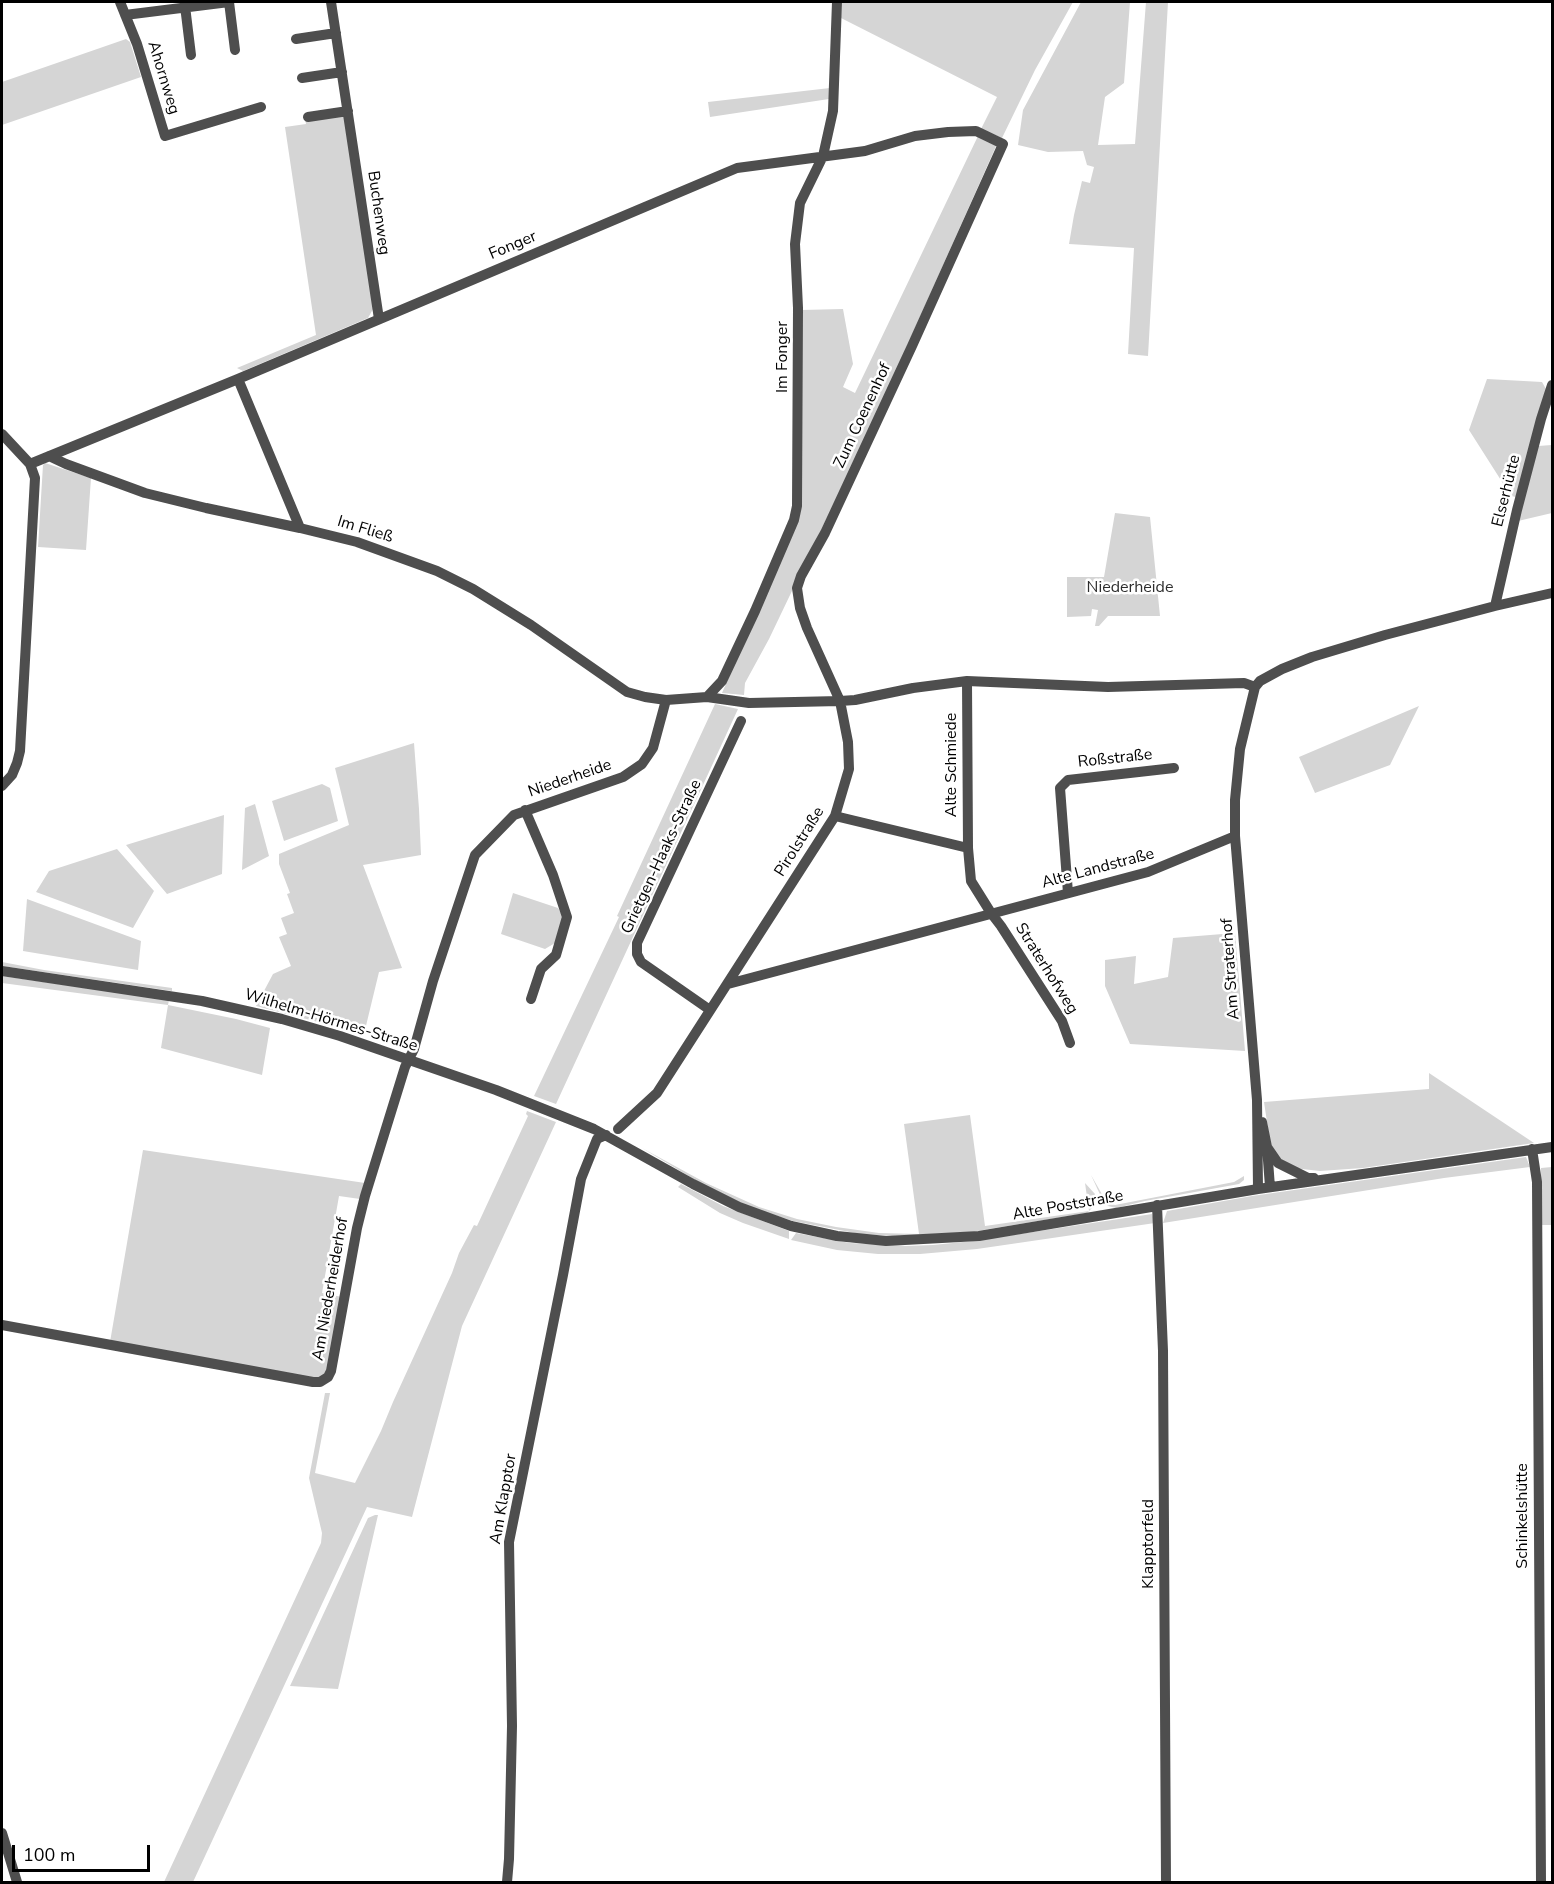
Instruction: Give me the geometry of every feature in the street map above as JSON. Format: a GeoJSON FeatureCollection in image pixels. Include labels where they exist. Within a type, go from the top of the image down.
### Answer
{"type":"FeatureCollection","features":[{"type":"Feature","properties":{"kind":"street","name":"Ahornweg"},"geometry":{"type":"LineString","coordinates":[[120,2],[137,44],[165,136],[261,106]]}},
{"type":"Feature","properties":{"kind":"street"},"geometry":{"type":"LineString","coordinates":[[125,15],[229,2],[235,50]]}},
{"type":"Feature","properties":{"kind":"street","name":"Buchenweg"},"geometry":{"type":"LineString","coordinates":[[331,2],[379,319]]}},
{"type":"Feature","properties":{"kind":"street","name":"Im Fonger"},"geometry":{"type":"LineString","coordinates":[[707,697],[722,681],[794,520],[797,507],[798,319],[795,244],[800,203],[823,156],[833,111],[837,2]]}},
{"type":"Feature","properties":{"kind":"street"},"geometry":{"type":"LineString","coordinates":[[185,6],[191,55]]}},
{"type":"Feature","properties":{"kind":"street"},"geometry":{"type":"LineString","coordinates":[[296,39],[336,33]]}},
{"type":"Feature","properties":{"kind":"street"},"geometry":{"type":"LineString","coordinates":[[302,78],[342,72]]}},
{"type":"Feature","properties":{"kind":"street"},"geometry":{"type":"LineString","coordinates":[[308,117],[348,111]]}},
{"type":"Feature","properties":{"kind":"street","name":"Fonger"},"geometry":{"type":"LineString","coordinates":[[49,456],[238,379],[737,168],[865,151],[915,136],[948,132],[976,131],[1003,144]]}},
{"type":"Feature","properties":{"kind":"street","name":"Zum Coenenhof"},"geometry":{"type":"LineString","coordinates":[[840,702],[807,628],[800,608],[797,588],[801,576],[825,533],[1003,144]]}},
{"type":"Feature","properties":{"kind":"street"},"geometry":{"type":"LineString","coordinates":[[238,379],[300,528]]}},
{"type":"Feature","properties":{"kind":"street","name":"Elserhütte"},"geometry":{"type":"LineString","coordinates":[[1495,606],[1517,510],[1552,385]]}},
{"type":"Feature","properties":{"kind":"street"},"geometry":{"type":"LineString","coordinates":[[2,434],[30,464],[35,478],[20,751],[12,775],[2,786]]}},
{"type":"Feature","properties":{"kind":"street"},"geometry":{"type":"LineString","coordinates":[[30,464],[49,456]]}},
{"type":"Feature","properties":{"kind":"street","name":"Im Fließ"},"geometry":{"type":"LineString","coordinates":[[49,456],[145,493],[357,542],[437,571],[531,625],[627,692],[666,700]]}},
{"type":"Feature","properties":{"kind":"street"},"geometry":{"type":"LineString","coordinates":[[1235,836],[1234,800],[1240,749],[1255,687],[1260,681],[1312,657],[1384,635],[1552,593]]}},
{"type":"Feature","properties":{"kind":"street"},"geometry":{"type":"LineString","coordinates":[[666,700],[707,697],[749,703],[840,702],[913,688],[968,681],[1107,687],[1244,683],[1255,687]]}},
{"type":"Feature","properties":{"kind":"street","name":"Alte Schmiede"},"geometry":{"type":"LineString","coordinates":[[968,681],[968,849],[971,882],[991,913]]}},
{"type":"Feature","properties":{"kind":"street","name":"Niederheide"},"geometry":{"type":"LineString","coordinates":[[409,1059],[475,855],[514,815],[623,777],[642,764],[653,748],[666,700]]}},
{"type":"Feature","properties":{"kind":"street","name":"Pirolstraße"},"geometry":{"type":"LineString","coordinates":[[728,984],[836,816],[849,769],[848,742],[840,702]]}},
{"type":"Feature","properties":{"kind":"street","name":"Grietgen-Haaks-Straße"},"geometry":{"type":"LineString","coordinates":[[710,1010],[641,962],[636,954],[637,943],[741,721]]}},
{"type":"Feature","properties":{"kind":"street","name":"Roßstraße"},"geometry":{"type":"LineString","coordinates":[[1068,893],[1060,788],[1068,780],[1174,768]]}},
{"type":"Feature","properties":{"kind":"street","name":"Niederheide"},"geometry":{"type":"LineString","coordinates":[[525,810],[553,875],[567,917],[556,956],[541,969],[531,999]]}},
{"type":"Feature","properties":{"kind":"street","name":"Alte Schmiede"},"geometry":{"type":"LineString","coordinates":[[836,816],[968,849]]}},
{"type":"Feature","properties":{"kind":"street","name":"Alte Landstraße"},"geometry":{"type":"LineString","coordinates":[[728,984],[1148,873],[1235,836]]}},
{"type":"Feature","properties":{"kind":"street","name":"Am Straterhof"},"geometry":{"type":"LineString","coordinates":[[1235,836],[1257,1100],[1258,1189]]}},
{"type":"Feature","properties":{"kind":"street","name":"Straterhofweg"},"geometry":{"type":"LineString","coordinates":[[991,913],[1062,1021],[1070,1043]]}},
{"type":"Feature","properties":{"kind":"street","name":"Wilhelm-Hörmes-Straße"},"geometry":{"type":"LineString","coordinates":[[2,971],[222,1005],[312,1027],[519,1099],[606,1135]]}},
{"type":"Feature","properties":{"kind":"street"},"geometry":{"type":"LineString","coordinates":[[618,1129],[657,1093],[728,984]]}},
{"type":"Feature","properties":{"kind":"street","name":"Am Niederheiderhof"},"geometry":{"type":"LineString","coordinates":[[2,1325],[313,1382],[325,1379],[331,1371],[362,1205],[409,1059]]}},
{"type":"Feature","properties":{"kind":"street","name":"Am Straterhof"},"geometry":{"type":"LineString","coordinates":[[1257,1100],[1267,1147],[1270,1187]]}},
{"type":"Feature","properties":{"kind":"street","name":"Alte Poststraße"},"geometry":{"type":"LineString","coordinates":[[606,1135],[739,1207],[791,1226],[837,1236],[886,1241],[979,1236],[1270,1187],[1552,1147]]}},
{"type":"Feature","properties":{"kind":"street","name":"Am Klapptor"},"geometry":{"type":"LineString","coordinates":[[507,1882],[512,1726],[509,1542],[581,1179],[597,1139],[606,1135]]}},
{"type":"Feature","properties":{"kind":"street"},"geometry":{"type":"LineString","coordinates":[[1267,1147],[1278,1163],[1308,1178],[1344,1177]]}},
{"type":"Feature","properties":{"kind":"street","name":"Schinkelshütte"},"geometry":{"type":"LineString","coordinates":[[1533,1149],[1537,1182],[1541,1882]]}},
{"type":"Feature","properties":{"kind":"street","name":"Klapptorfeld"},"geometry":{"type":"LineString","coordinates":[[1157,1205],[1163,1351],[1166,1882]]}},
{"type":"Feature","properties":{"kind":"street"},"geometry":{"type":"LineString","coordinates":[[2,1833],[17,1882]]}},
{"type":"Feature","properties":{"kind":"green space"},"geometry":{"type":"Polygon","coordinates":[[[842,2],[1073,2],[1035,70],[1002,138],[981,129],[997,97],[841,18],[842,2]]]}},
{"type":"Feature","properties":{"kind":"green space"},"geometry":{"type":"Polygon","coordinates":[[[1081,2],[1130,2],[1124,83],[1105,97],[1098,145],[1135,144],[1146,2],[1168,2],[1148,356],[1128,354],[1134,248],[1069,244],[1082,181],[1090,183],[1094,167],[1087,165],[1083,151],[1048,152],[1018,145],[1023,110],[1081,2]]]}},
{"type":"Feature","properties":{"kind":"green space"},"geometry":{"type":"Polygon","coordinates":[[[126,39],[130,42],[141,77],[2,125],[2,82],[126,39]]]}},
{"type":"Feature","properties":{"kind":"green space"},"geometry":{"type":"Polygon","coordinates":[[[830,88],[829,99],[710,117],[708,102],[830,88]]]}},
{"type":"Feature","properties":{"kind":"green space"},"geometry":{"type":"Polygon","coordinates":[[[340,114],[345,118],[373,309],[368,318],[243,371],[237,368],[316,335],[285,127],[306,124],[305,119],[340,114]]]}},
{"type":"Feature","properties":{"kind":"green space"},"geometry":{"type":"Polygon","coordinates":[[[978,136],[997,144],[878,411],[769,639],[745,683],[744,695],[722,693],[796,523],[801,310],[843,309],[853,364],[843,387],[855,393],[978,136]]]}},
{"type":"Feature","properties":{"kind":"green space"},"geometry":{"type":"Polygon","coordinates":[[[1487,379],[1542,382],[1546,389],[1516,497],[1511,496],[1469,430],[1487,379]]]}},
{"type":"Feature","properties":{"kind":"green space"},"geometry":{"type":"Polygon","coordinates":[[[1552,445],[1552,513],[1518,521],[1538,446],[1552,445]]]}},
{"type":"Feature","properties":{"kind":"green space"},"geometry":{"type":"Polygon","coordinates":[[[45,463],[91,478],[86,550],[38,547],[43,465],[45,463]]]}},
{"type":"Feature","properties":{"kind":"green space","name":"Niederheide"},"geometry":{"type":"Polygon","coordinates":[[[1115,513],[1150,517],[1160,616],[1108,616],[1099,626],[1095,626],[1098,610],[1092,609],[1091,616],[1067,617],[1067,577],[1104,577],[1115,513]]]}},
{"type":"Feature","properties":{"kind":"green space"},"geometry":{"type":"Polygon","coordinates":[[[715,704],[738,709],[556,1104],[534,1096],[619,917],[617,916],[715,704]]]}},
{"type":"Feature","properties":{"kind":"green space"},"geometry":{"type":"Polygon","coordinates":[[[1419,706],[1390,765],[1315,793],[1299,757],[1419,706]]]}},
{"type":"Feature","properties":{"kind":"green space"},"geometry":{"type":"Polygon","coordinates":[[[414,743],[421,855],[363,865],[402,968],[379,972],[364,1034],[256,1006],[273,974],[291,966],[279,937],[287,934],[281,918],[294,913],[287,894],[290,893],[279,864],[279,854],[349,825],[335,768],[414,743]]]}},
{"type":"Feature","properties":{"kind":"green space"},"geometry":{"type":"Polygon","coordinates":[[[322,784],[330,788],[338,821],[284,841],[272,801],[322,784]]]}},
{"type":"Feature","properties":{"kind":"green space"},"geometry":{"type":"Polygon","coordinates":[[[255,804],[269,856],[242,870],[245,808],[255,804]]]}},
{"type":"Feature","properties":{"kind":"green space"},"geometry":{"type":"Polygon","coordinates":[[[224,815],[222,874],[167,894],[126,845],[224,815]]]}},
{"type":"Feature","properties":{"kind":"green space"},"geometry":{"type":"Polygon","coordinates":[[[117,849],[154,891],[133,928],[36,892],[49,871],[117,849]]]}},
{"type":"Feature","properties":{"kind":"green space"},"geometry":{"type":"Polygon","coordinates":[[[513,893],[558,908],[564,918],[555,943],[545,949],[501,934],[513,893]]]}},
{"type":"Feature","properties":{"kind":"green space"},"geometry":{"type":"Polygon","coordinates":[[[27,899],[141,941],[138,970],[23,951],[27,899]]]}},
{"type":"Feature","properties":{"kind":"green space"},"geometry":{"type":"Polygon","coordinates":[[[1235,933],[1245,1051],[1130,1044],[1105,986],[1105,960],[1136,956],[1134,984],[1168,977],[1173,938],[1235,933]]]}},
{"type":"Feature","properties":{"kind":"green space"},"geometry":{"type":"Polygon","coordinates":[[[2,962],[172,988],[172,991],[2,966],[2,962]]]}},
{"type":"Feature","properties":{"kind":"green space"},"geometry":{"type":"Polygon","coordinates":[[[2,976],[169,1000],[168,1005],[2,983],[2,976]]]}},
{"type":"Feature","properties":{"kind":"green space"},"geometry":{"type":"Polygon","coordinates":[[[168,1005],[270,1028],[262,1075],[161,1048],[168,1005]]]}},
{"type":"Feature","properties":{"kind":"green space"},"geometry":{"type":"Polygon","coordinates":[[[1429,1073],[1534,1143],[1363,1168],[1320,1171],[1293,1168],[1282,1162],[1274,1153],[1270,1142],[1264,1102],[1429,1089],[1429,1073]]]}},
{"type":"Feature","properties":{"kind":"green space"},"geometry":{"type":"Polygon","coordinates":[[[527,1111],[556,1122],[462,1326],[412,1517],[367,1507],[193,1882],[164,1882],[321,1543],[322,1533],[309,1478],[325,1393],[330,1393],[315,1473],[355,1483],[381,1431],[459,1253],[474,1225],[477,1226],[528,1116],[527,1111]]]}},
{"type":"Feature","properties":{"kind":"green space"},"geometry":{"type":"Polygon","coordinates":[[[970,1115],[985,1226],[1089,1211],[971,1232],[893,1236],[860,1234],[793,1221],[750,1207],[702,1184],[642,1148],[706,1183],[759,1207],[797,1219],[879,1233],[919,1234],[904,1124],[970,1115]]]}},
{"type":"Feature","properties":{"kind":"green space"},"geometry":{"type":"Polygon","coordinates":[[[143,1150],[365,1183],[360,1199],[339,1196],[322,1293],[342,1297],[327,1376],[321,1380],[110,1342],[143,1150]]]}},
{"type":"Feature","properties":{"kind":"green space"},"geometry":{"type":"Polygon","coordinates":[[[1526,1157],[1530,1167],[1444,1178],[1163,1223],[1167,1211],[1252,1196],[1526,1157]]]}},
{"type":"Feature","properties":{"kind":"green space"},"geometry":{"type":"Polygon","coordinates":[[[1552,1167],[1552,1225],[1541,1225],[1541,1168],[1552,1167]]]}},
{"type":"Feature","properties":{"kind":"green space"},"geometry":{"type":"Polygon","coordinates":[[[1091,1175],[1107,1203],[1115,1205],[1234,1182],[1244,1176],[1244,1180],[1239,1184],[1116,1208],[1108,1206],[1103,1201],[1091,1175]]]}},
{"type":"Feature","properties":{"kind":"green space"},"geometry":{"type":"Polygon","coordinates":[[[1085,1183],[1095,1194],[1094,1206],[1089,1211],[1085,1183]]]}},
{"type":"Feature","properties":{"kind":"green space"},"geometry":{"type":"Polygon","coordinates":[[[681,1184],[723,1206],[789,1231],[789,1239],[720,1213],[678,1187],[681,1184]]]}},
{"type":"Feature","properties":{"kind":"green space"},"geometry":{"type":"Polygon","coordinates":[[[1152,1214],[1155,1223],[977,1249],[920,1254],[878,1254],[837,1250],[791,1240],[796,1233],[850,1243],[933,1245],[1152,1214]]]}},
{"type":"Feature","properties":{"kind":"green space"},"geometry":{"type":"Polygon","coordinates":[[[378,1515],[338,1689],[290,1686],[368,1518],[378,1515]]]}}]}
